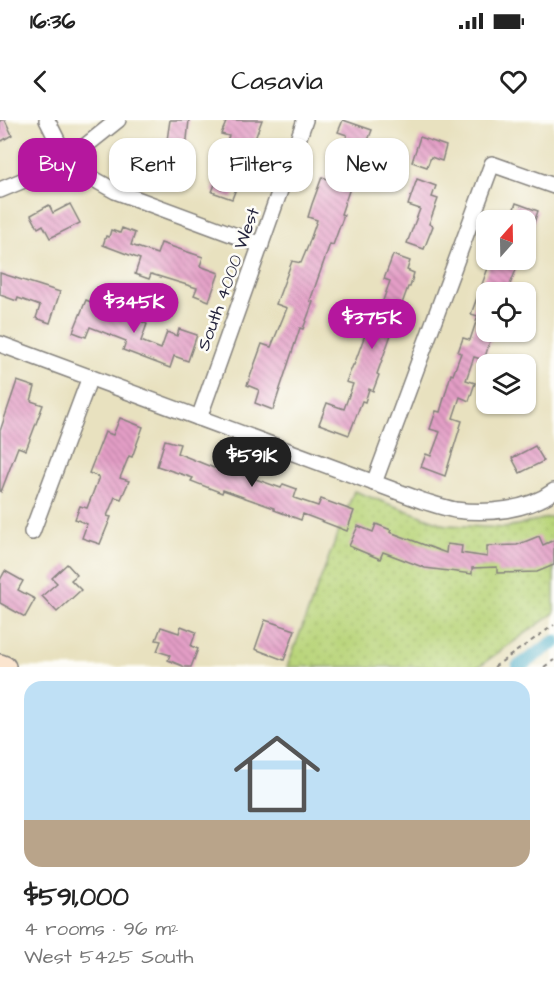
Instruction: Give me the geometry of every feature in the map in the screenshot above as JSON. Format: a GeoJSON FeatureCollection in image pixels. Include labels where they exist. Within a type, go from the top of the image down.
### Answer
{"type":"FeatureCollection","features":[{"type":"Feature","properties":{"kind":"main road"},"geometry":{"type":"LineString","coordinates":[[0,665],[5,667]]}},
{"type":"Feature","properties":{"kind":"street"},"geometry":{"type":"LineString","coordinates":[[47,120],[56,138]]}},
{"type":"Feature","properties":{"kind":"street"},"geometry":{"type":"LineString","coordinates":[[95,138],[118,120]]}},
{"type":"Feature","properties":{"kind":"street","name":"South 4000 West"},"geometry":{"type":"LineString","coordinates":[[199,418],[305,120]]}},
{"type":"Feature","properties":{"kind":"street"},"geometry":{"type":"LineString","coordinates":[[374,483],[492,164],[554,186]]}},
{"type":"Feature","properties":{"kind":"street"},"geometry":{"type":"LineString","coordinates":[[97,181],[115,190],[261,245]]}},
{"type":"Feature","properties":{"kind":"street"},"geometry":{"type":"LineString","coordinates":[[0,190],[18,183]]}},
{"type":"Feature","properties":{"kind":"street"},"geometry":{"type":"LineString","coordinates":[[0,344],[423,501],[453,510],[485,511],[517,507],[550,494]]}},
{"type":"Feature","properties":{"kind":"street"},"geometry":{"type":"LineString","coordinates":[[32,532],[90,377]]}},
{"type":"Feature","properties":{"kind":"path"},"geometry":{"type":"LineString","coordinates":[[494,667],[554,625]]}},
{"type":"Feature","properties":{"kind":"path"},"geometry":{"type":"LineString","coordinates":[[544,667],[554,660]]}},
{"type":"Feature","properties":{"kind":"green space"},"geometry":{"type":"Polygon","coordinates":[[[354,491],[446,525],[505,528],[551,517],[554,522],[554,613],[478,667],[287,667],[354,491]]]}},
{"type":"Feature","properties":{"kind":"building"},"geometry":{"type":"Polygon","coordinates":[[[0,120],[5,120],[12,135],[0,142],[0,120]]]}},
{"type":"Feature","properties":{"kind":"building"},"geometry":{"type":"Polygon","coordinates":[[[170,120],[189,120],[187,138],[167,138],[170,120]]]}},
{"type":"Feature","properties":{"kind":"building"},"geometry":{"type":"Polygon","coordinates":[[[227,120],[262,120],[255,138],[228,138],[229,136],[221,134],[227,120]]]}},
{"type":"Feature","properties":{"kind":"building"},"geometry":{"type":"Polygon","coordinates":[[[343,120],[372,130],[369,138],[346,138],[347,135],[338,132],[343,120]]]}},
{"type":"Feature","properties":{"kind":"building"},"geometry":{"type":"Polygon","coordinates":[[[420,137],[446,146],[442,161],[431,157],[427,167],[412,162],[420,137]]]}},
{"type":"Feature","properties":{"kind":"building"},"geometry":{"type":"Polygon","coordinates":[[[322,177],[325,178],[325,192],[349,192],[341,214],[344,215],[333,245],[330,244],[310,301],[313,302],[303,329],[300,328],[273,410],[255,403],[259,390],[247,385],[262,344],[271,347],[287,308],[276,304],[292,261],[301,263],[308,246],[317,220],[308,217],[322,177]]]}},
{"type":"Feature","properties":{"kind":"building"},"geometry":{"type":"Polygon","coordinates":[[[417,179],[436,186],[432,197],[438,199],[429,224],[433,226],[424,249],[407,243],[420,209],[408,205],[417,179]]]}},
{"type":"Feature","properties":{"kind":"building"},"geometry":{"type":"Polygon","coordinates":[[[212,192],[235,192],[232,199],[212,192]]]}},
{"type":"Feature","properties":{"kind":"building"},"geometry":{"type":"Polygon","coordinates":[[[516,203],[535,210],[514,210],[516,203]]]}},
{"type":"Feature","properties":{"kind":"building"},"geometry":{"type":"Polygon","coordinates":[[[70,204],[80,223],[50,238],[43,225],[38,228],[31,215],[49,205],[53,213],[70,204]]]}},
{"type":"Feature","properties":{"kind":"building"},"geometry":{"type":"Polygon","coordinates":[[[122,228],[135,233],[131,245],[157,254],[161,243],[203,257],[200,266],[219,273],[209,301],[194,295],[197,288],[151,274],[149,279],[135,274],[140,259],[103,245],[111,230],[120,233],[122,228]]]}},
{"type":"Feature","properties":{"kind":"building"},"geometry":{"type":"Polygon","coordinates":[[[393,255],[410,261],[407,270],[414,273],[377,374],[379,375],[373,391],[369,389],[365,402],[362,401],[349,435],[319,424],[327,403],[344,409],[353,384],[346,382],[366,332],[371,334],[390,281],[384,279],[393,255]]]}},
{"type":"Feature","properties":{"kind":"building"},"geometry":{"type":"Polygon","coordinates":[[[487,270],[516,270],[511,282],[483,282],[487,270]]]}},
{"type":"Feature","properties":{"kind":"building"},"geometry":{"type":"Polygon","coordinates":[[[0,273],[60,292],[50,323],[36,318],[40,306],[18,298],[17,301],[0,295],[0,273]]]}},
{"type":"Feature","properties":{"kind":"building"},"geometry":{"type":"Polygon","coordinates":[[[86,300],[120,314],[123,305],[142,312],[139,320],[147,324],[141,341],[161,349],[167,332],[177,336],[179,329],[197,335],[188,361],[174,356],[170,368],[123,350],[126,341],[90,327],[86,337],[73,332],[86,300]]]}},
{"type":"Feature","properties":{"kind":"building"},"geometry":{"type":"Polygon","coordinates":[[[476,300],[476,315],[471,314],[476,300]]]}},
{"type":"Feature","properties":{"kind":"building"},"geometry":{"type":"Polygon","coordinates":[[[476,322],[476,342],[490,342],[486,354],[476,354],[476,358],[474,357],[466,380],[475,383],[469,401],[460,397],[453,418],[462,421],[445,476],[421,467],[426,454],[431,456],[440,432],[430,429],[436,411],[440,412],[451,374],[453,375],[461,353],[458,352],[463,338],[470,340],[476,322]]]}},
{"type":"Feature","properties":{"kind":"building"},"geometry":{"type":"Polygon","coordinates":[[[17,381],[35,387],[31,401],[43,405],[26,450],[18,447],[1,492],[0,431],[17,381]]]}},
{"type":"Feature","properties":{"kind":"building"},"geometry":{"type":"Polygon","coordinates":[[[120,418],[143,427],[132,457],[129,456],[120,478],[129,481],[121,499],[115,497],[107,516],[111,517],[100,544],[82,538],[87,524],[75,519],[80,506],[87,508],[99,477],[89,473],[105,432],[113,435],[120,418]]]}},
{"type":"Feature","properties":{"kind":"building"},"geometry":{"type":"Polygon","coordinates":[[[165,440],[180,444],[177,453],[214,468],[218,459],[233,465],[230,470],[281,488],[283,484],[297,489],[294,498],[318,506],[321,499],[354,511],[347,531],[303,514],[301,520],[223,490],[222,493],[191,481],[193,478],[157,466],[165,440]]]}},
{"type":"Feature","properties":{"kind":"building"},"geometry":{"type":"Polygon","coordinates":[[[535,446],[544,461],[520,473],[512,458],[535,446]]]}},
{"type":"Feature","properties":{"kind":"building"},"geometry":{"type":"Polygon","coordinates":[[[376,524],[391,530],[390,532],[446,553],[447,544],[462,546],[461,553],[487,557],[487,546],[517,545],[539,536],[543,545],[554,540],[554,565],[537,572],[497,573],[497,567],[472,568],[472,574],[425,568],[383,552],[380,559],[349,546],[358,526],[373,532],[376,524]]]}},
{"type":"Feature","properties":{"kind":"building"},"geometry":{"type":"Polygon","coordinates":[[[67,564],[77,575],[71,580],[81,590],[57,612],[42,596],[57,583],[52,578],[67,564]]]}},
{"type":"Feature","properties":{"kind":"building"},"geometry":{"type":"Polygon","coordinates":[[[5,571],[23,581],[18,590],[35,599],[25,617],[0,603],[0,580],[5,571]]]}},
{"type":"Feature","properties":{"kind":"building"},"geometry":{"type":"Polygon","coordinates":[[[265,620],[295,630],[284,660],[255,649],[265,620]]]}},
{"type":"Feature","properties":{"kind":"building"},"geometry":{"type":"Polygon","coordinates":[[[181,626],[196,632],[191,646],[198,649],[191,667],[168,660],[170,655],[157,651],[161,641],[156,640],[161,627],[179,633],[181,626]]]}},
{"type":"Feature","properties":{"kind":"waterway"},"geometry":{"type":"LineString","coordinates":[[518,667],[554,642]]}}]}
